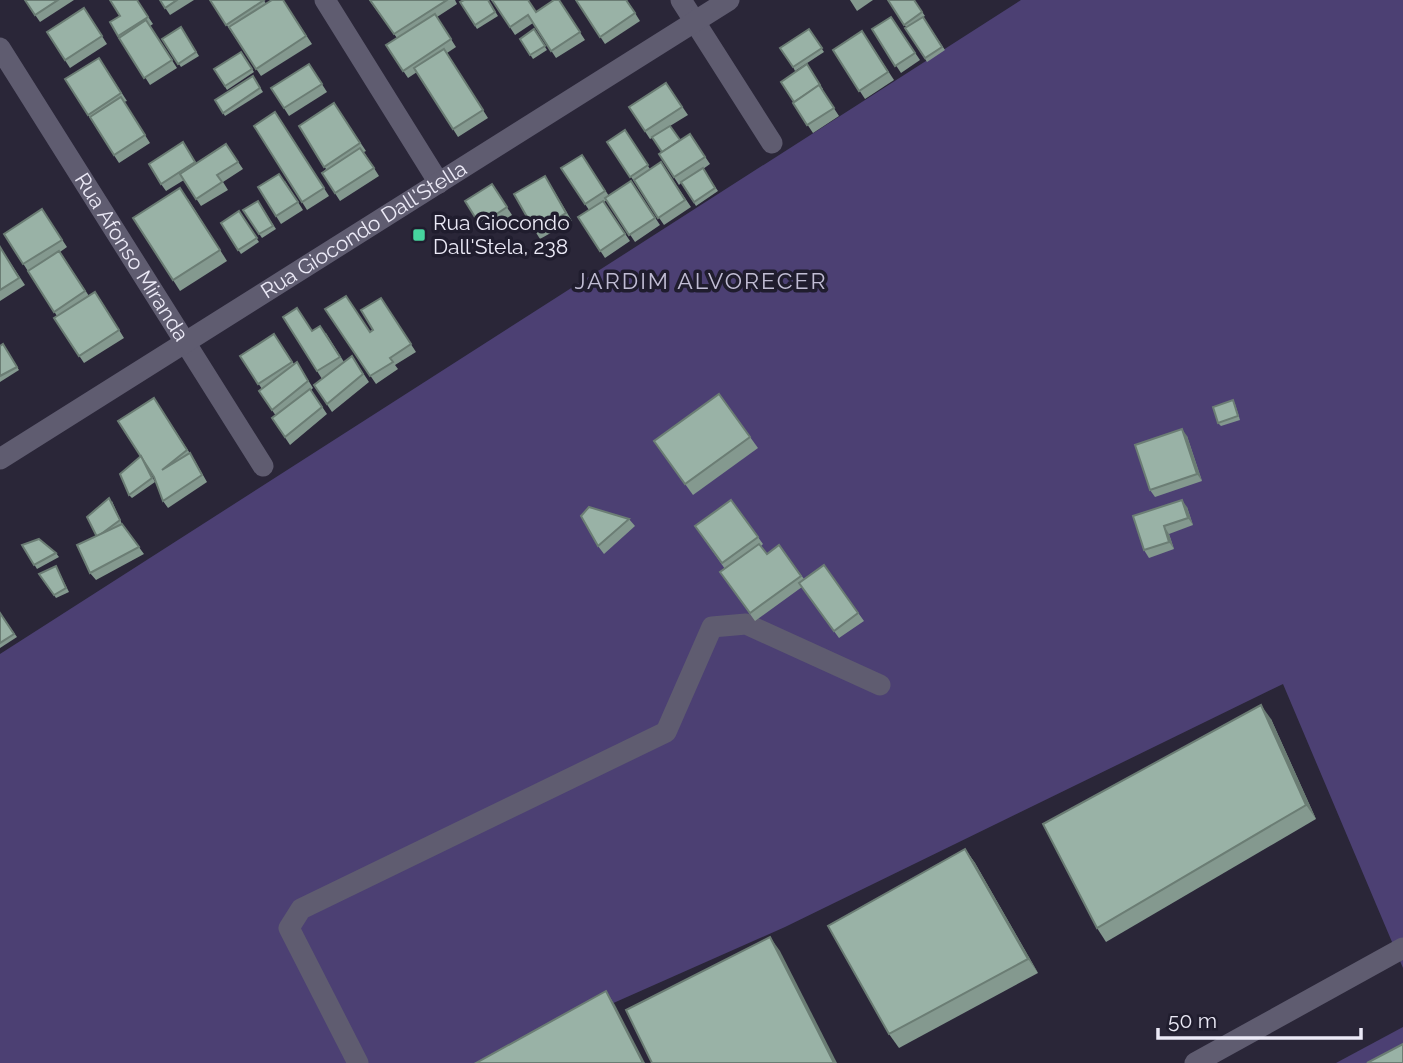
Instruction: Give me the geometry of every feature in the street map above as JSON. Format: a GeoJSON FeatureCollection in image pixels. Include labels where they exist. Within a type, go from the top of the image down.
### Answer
{"type":"FeatureCollection","features":[{"type":"Feature","properties":{"kind":"street"},"geometry":{"type":"LineString","coordinates":[[325,0],[439,183]]}},
{"type":"Feature","properties":{"kind":"street"},"geometry":{"type":"LineString","coordinates":[[681,0],[772,143]]}},
{"type":"Feature","properties":{"kind":"street","name":"Rua Giocondo Dall'Stella"},"geometry":{"type":"LineString","coordinates":[[0,459],[729,0]]}},
{"type":"Feature","properties":{"kind":"street","name":"Rua Afonso Miranda"},"geometry":{"type":"LineString","coordinates":[[0,48],[263,466]]}},
{"type":"Feature","properties":{"kind":"street"},"geometry":{"type":"LineString","coordinates":[[358,1063],[289,928],[301,909],[666,732],[712,627],[746,624],[880,685]]}},
{"type":"Feature","properties":{"kind":"street"},"geometry":{"type":"LineString","coordinates":[[1195,1063],[1403,948]]}},
{"type":"Feature","properties":{"kind":"shaded area"},"geometry":{"type":"Polygon","coordinates":[[[1021,0],[1403,0],[1403,968],[1283,684],[785,927],[478,1063],[0,1063],[0,654],[1021,0]]]}},
{"type":"Feature","properties":{"kind":"shaded area"},"geometry":{"type":"Polygon","coordinates":[[[1403,1027],[1403,1063],[1336,1063],[1403,1027]]]}},
{"type":"Feature","properties":{"kind":"building"},"geometry":{"type":"Polygon","coordinates":[[[25,0],[58,0],[35,15],[25,0]]]}},
{"type":"Feature","properties":{"kind":"building"},"geometry":{"type":"Polygon","coordinates":[[[110,0],[137,0],[148,17],[118,36],[110,22],[120,16],[110,0]]]}},
{"type":"Feature","properties":{"kind":"building"},"geometry":{"type":"Polygon","coordinates":[[[160,0],[177,0],[165,8],[160,0]]]}},
{"type":"Feature","properties":{"kind":"building"},"geometry":{"type":"Polygon","coordinates":[[[210,0],[264,0],[226,25],[210,0]]]}},
{"type":"Feature","properties":{"kind":"building"},"geometry":{"type":"Polygon","coordinates":[[[272,0],[283,0],[306,36],[256,69],[229,27],[272,0]]]}},
{"type":"Feature","properties":{"kind":"building"},"geometry":{"type":"Polygon","coordinates":[[[370,0],[447,0],[394,34],[370,0]]]}},
{"type":"Feature","properties":{"kind":"building"},"geometry":{"type":"Polygon","coordinates":[[[488,0],[495,12],[475,25],[460,2],[488,0]]]}},
{"type":"Feature","properties":{"kind":"building"},"geometry":{"type":"Polygon","coordinates":[[[492,0],[528,0],[536,12],[554,0],[559,0],[580,32],[551,51],[528,15],[510,27],[492,0]]]}},
{"type":"Feature","properties":{"kind":"building"},"geometry":{"type":"Polygon","coordinates":[[[576,0],[626,0],[635,13],[600,37],[576,0]]]}},
{"type":"Feature","properties":{"kind":"building"},"geometry":{"type":"Polygon","coordinates":[[[888,0],[914,0],[922,12],[904,25],[888,0]]]}},
{"type":"Feature","properties":{"kind":"building"},"geometry":{"type":"Polygon","coordinates":[[[84,8],[102,36],[65,60],[47,32],[84,8]]]}},
{"type":"Feature","properties":{"kind":"building"},"geometry":{"type":"Polygon","coordinates":[[[435,14],[451,39],[403,71],[386,45],[435,14]]]}},
{"type":"Feature","properties":{"kind":"building"},"geometry":{"type":"Polygon","coordinates":[[[891,17],[915,53],[895,66],[872,29],[891,17]]]}},
{"type":"Feature","properties":{"kind":"building"},"geometry":{"type":"Polygon","coordinates":[[[923,17],[942,47],[925,58],[905,28],[923,17]]]}},
{"type":"Feature","properties":{"kind":"building"},"geometry":{"type":"Polygon","coordinates":[[[146,20],[172,60],[144,78],[119,38],[146,20]]]}},
{"type":"Feature","properties":{"kind":"building"},"geometry":{"type":"Polygon","coordinates":[[[181,27],[196,52],[178,64],[162,39],[181,27]]]}},
{"type":"Feature","properties":{"kind":"building"},"geometry":{"type":"Polygon","coordinates":[[[534,29],[545,46],[530,55],[520,39],[534,29]]]}},
{"type":"Feature","properties":{"kind":"building"},"geometry":{"type":"Polygon","coordinates":[[[809,29],[822,48],[793,67],[780,48],[809,29]]]}},
{"type":"Feature","properties":{"kind":"building"},"geometry":{"type":"Polygon","coordinates":[[[862,31],[888,72],[859,91],[833,50],[862,31]]]}},
{"type":"Feature","properties":{"kind":"building"},"geometry":{"type":"Polygon","coordinates":[[[444,49],[483,110],[453,129],[414,68],[444,49]]]}},
{"type":"Feature","properties":{"kind":"building"},"geometry":{"type":"Polygon","coordinates":[[[241,52],[252,69],[225,86],[214,69],[241,52]]]}},
{"type":"Feature","properties":{"kind":"building"},"geometry":{"type":"Polygon","coordinates":[[[99,58],[121,93],[88,115],[65,79],[99,58]]]}},
{"type":"Feature","properties":{"kind":"building"},"geometry":{"type":"Polygon","coordinates":[[[309,64],[322,84],[284,108],[271,88],[309,64]]]}},
{"type":"Feature","properties":{"kind":"building"},"geometry":{"type":"Polygon","coordinates":[[[807,64],[820,85],[794,102],[781,82],[807,64]]]}},
{"type":"Feature","properties":{"kind":"building"},"geometry":{"type":"Polygon","coordinates":[[[253,76],[260,88],[223,113],[215,100],[253,76]]]}},
{"type":"Feature","properties":{"kind":"building"},"geometry":{"type":"Polygon","coordinates":[[[666,83],[682,107],[645,131],[629,107],[666,83]]]}},
{"type":"Feature","properties":{"kind":"building"},"geometry":{"type":"Polygon","coordinates":[[[819,85],[834,108],[807,125],[793,103],[819,85]]]}},
{"type":"Feature","properties":{"kind":"building"},"geometry":{"type":"Polygon","coordinates":[[[121,97],[145,135],[114,155],[90,117],[121,97]]]}},
{"type":"Feature","properties":{"kind":"building"},"geometry":{"type":"Polygon","coordinates":[[[334,103],[360,143],[324,167],[299,126],[334,103]]]}},
{"type":"Feature","properties":{"kind":"building"},"geometry":{"type":"Polygon","coordinates":[[[275,112],[324,188],[302,202],[254,126],[275,112]]]}},
{"type":"Feature","properties":{"kind":"building"},"geometry":{"type":"Polygon","coordinates":[[[670,126],[680,140],[662,152],[652,137],[670,126]]]}},
{"type":"Feature","properties":{"kind":"building"},"geometry":{"type":"Polygon","coordinates":[[[625,130],[648,165],[630,177],[607,142],[625,130]]]}},
{"type":"Feature","properties":{"kind":"building"},"geometry":{"type":"Polygon","coordinates":[[[690,134],[705,157],[674,177],[659,154],[690,134]]]}},
{"type":"Feature","properties":{"kind":"building"},"geometry":{"type":"Polygon","coordinates":[[[183,142],[195,162],[161,184],[149,164],[183,142]]]}},
{"type":"Feature","properties":{"kind":"building"},"geometry":{"type":"Polygon","coordinates":[[[226,144],[238,162],[217,175],[222,182],[196,199],[180,174],[226,144]]]}},
{"type":"Feature","properties":{"kind":"building"},"geometry":{"type":"Polygon","coordinates":[[[360,148],[374,168],[335,193],[322,173],[360,148]]]}},
{"type":"Feature","properties":{"kind":"building"},"geometry":{"type":"Polygon","coordinates":[[[582,155],[605,191],[585,204],[561,168],[582,155]]]}},
{"type":"Feature","properties":{"kind":"building"},"geometry":{"type":"Polygon","coordinates":[[[661,162],[685,200],[658,218],[634,180],[661,162]]]}},
{"type":"Feature","properties":{"kind":"building"},"geometry":{"type":"Polygon","coordinates":[[[703,168],[715,188],[694,202],[681,182],[703,168]]]}},
{"type":"Feature","properties":{"kind":"building"},"geometry":{"type":"Polygon","coordinates":[[[279,174],[298,202],[276,216],[258,187],[279,174]]]}},
{"type":"Feature","properties":{"kind":"building"},"geometry":{"type":"Polygon","coordinates":[[[545,176],[566,213],[535,231],[514,194],[545,176]]]}},
{"type":"Feature","properties":{"kind":"building"},"geometry":{"type":"Polygon","coordinates":[[[631,181],[655,218],[629,235],[605,198],[631,181]]]}},
{"type":"Feature","properties":{"kind":"building"},"geometry":{"type":"Polygon","coordinates":[[[492,184],[507,207],[480,225],[465,201],[492,184]]]}},
{"type":"Feature","properties":{"kind":"building"},"geometry":{"type":"Polygon","coordinates":[[[180,188],[220,250],[173,280],[133,218],[180,188]]]}},
{"type":"Feature","properties":{"kind":"building"},"geometry":{"type":"Polygon","coordinates":[[[258,201],[273,226],[259,234],[243,210],[258,201]]]}},
{"type":"Feature","properties":{"kind":"building"},"geometry":{"type":"Polygon","coordinates":[[[603,201],[625,234],[600,251],[578,217],[603,201]]]}},
{"type":"Feature","properties":{"kind":"building"},"geometry":{"type":"Polygon","coordinates":[[[42,209],[62,240],[23,264],[4,234],[42,209]]]}},
{"type":"Feature","properties":{"kind":"building"},"geometry":{"type":"Polygon","coordinates":[[[239,211],[257,238],[238,250],[221,223],[239,211]]]}},
{"type":"Feature","properties":{"kind":"building"},"geometry":{"type":"Polygon","coordinates":[[[0,247],[19,278],[0,290],[0,247]]]}},
{"type":"Feature","properties":{"kind":"building"},"geometry":{"type":"Polygon","coordinates":[[[59,251],[85,291],[54,312],[28,271],[59,251]]]}},
{"type":"Feature","properties":{"kind":"building"},"geometry":{"type":"Polygon","coordinates":[[[95,292],[119,330],[79,356],[54,318],[95,292]]]}},
{"type":"Feature","properties":{"kind":"building"},"geometry":{"type":"Polygon","coordinates":[[[346,296],[370,332],[373,330],[361,310],[381,298],[411,344],[390,358],[393,362],[370,376],[325,309],[346,296]]]}},
{"type":"Feature","properties":{"kind":"building"},"geometry":{"type":"Polygon","coordinates":[[[297,308],[312,331],[320,326],[340,357],[317,371],[283,317],[297,308]]]}},
{"type":"Feature","properties":{"kind":"building"},"geometry":{"type":"Polygon","coordinates":[[[274,334],[292,362],[258,384],[240,356],[274,334]]]}},
{"type":"Feature","properties":{"kind":"building"},"geometry":{"type":"Polygon","coordinates":[[[3,344],[17,367],[0,376],[0,346],[3,344]]]}},
{"type":"Feature","properties":{"kind":"building"},"geometry":{"type":"Polygon","coordinates":[[[352,356],[363,374],[327,404],[314,385],[352,356]]]}},
{"type":"Feature","properties":{"kind":"building"},"geometry":{"type":"Polygon","coordinates":[[[297,362],[308,381],[272,410],[259,391],[297,362]]]}},
{"type":"Feature","properties":{"kind":"building"},"geometry":{"type":"Polygon","coordinates":[[[310,389],[322,407],[285,437],[272,418],[310,389]]]}},
{"type":"Feature","properties":{"kind":"building"},"geometry":{"type":"Polygon","coordinates":[[[719,394],[750,437],[685,484],[654,441],[719,394]]]}},
{"type":"Feature","properties":{"kind":"building"},"geometry":{"type":"Polygon","coordinates":[[[154,398],[187,450],[162,470],[190,453],[202,475],[163,501],[154,477],[118,421],[154,398]]]}},
{"type":"Feature","properties":{"kind":"building"},"geometry":{"type":"Polygon","coordinates":[[[1233,400],[1238,416],[1218,423],[1213,407],[1233,400]]]}},
{"type":"Feature","properties":{"kind":"building"},"geometry":{"type":"Polygon","coordinates":[[[1182,429],[1197,474],[1150,490],[1135,445],[1182,429]]]}},
{"type":"Feature","properties":{"kind":"building"},"geometry":{"type":"Polygon","coordinates":[[[141,456],[152,478],[129,495],[120,474],[141,456]]]}},
{"type":"Feature","properties":{"kind":"building"},"geometry":{"type":"Polygon","coordinates":[[[109,498],[120,520],[97,537],[87,517],[109,498]]]}},
{"type":"Feature","properties":{"kind":"building"},"geometry":{"type":"Polygon","coordinates":[[[731,500],[758,537],[722,563],[695,526],[731,500]]]}},
{"type":"Feature","properties":{"kind":"building"},"geometry":{"type":"Polygon","coordinates":[[[1182,500],[1188,518],[1164,526],[1169,542],[1144,550],[1133,516],[1182,500]]]}},
{"type":"Feature","properties":{"kind":"building"},"geometry":{"type":"Polygon","coordinates":[[[589,507],[629,519],[598,546],[581,516],[589,507]]]}},
{"type":"Feature","properties":{"kind":"building"},"geometry":{"type":"Polygon","coordinates":[[[122,524],[139,547],[90,573],[77,545],[122,524]]]}},
{"type":"Feature","properties":{"kind":"building"},"geometry":{"type":"Polygon","coordinates":[[[39,539],[56,553],[34,565],[22,545],[39,539]]]}},
{"type":"Feature","properties":{"kind":"building"},"geometry":{"type":"Polygon","coordinates":[[[759,544],[767,554],[779,545],[801,576],[750,613],[720,572],[759,544]]]}},
{"type":"Feature","properties":{"kind":"building"},"geometry":{"type":"Polygon","coordinates":[[[824,565],[858,613],[834,631],[799,583],[824,565]]]}},
{"type":"Feature","properties":{"kind":"building"},"geometry":{"type":"Polygon","coordinates":[[[56,566],[66,588],[54,595],[39,574],[56,566]]]}},
{"type":"Feature","properties":{"kind":"building"},"geometry":{"type":"Polygon","coordinates":[[[0,613],[14,634],[0,643],[0,613]]]}},
{"type":"Feature","properties":{"kind":"building"},"geometry":{"type":"Polygon","coordinates":[[[1261,705],[1306,805],[1097,928],[1043,824],[1261,705]]]}},
{"type":"Feature","properties":{"kind":"building"},"geometry":{"type":"Polygon","coordinates":[[[965,849],[1028,959],[889,1034],[828,926],[965,849]]]}},
{"type":"Feature","properties":{"kind":"building"},"geometry":{"type":"Polygon","coordinates":[[[770,937],[834,1063],[652,1063],[626,1010],[770,937]]]}},
{"type":"Feature","properties":{"kind":"building"},"geometry":{"type":"Polygon","coordinates":[[[606,991],[643,1063],[476,1063],[606,991]]]}},
{"type":"Feature","properties":{"kind":"building"},"geometry":{"type":"Polygon","coordinates":[[[1403,1044],[1403,1063],[1367,1063],[1403,1044]]]}},
{"type":"Feature","properties":{"kind":"place","name":"Rua Giocondo Dall'Stela, 238"},"geometry":{"type":"Point","coordinates":[419,235]}},
{"type":"Feature","properties":{"kind":"district","name":"JARDIM ALVORECER"},"geometry":{"type":"Point","coordinates":[701,281]}}]}
